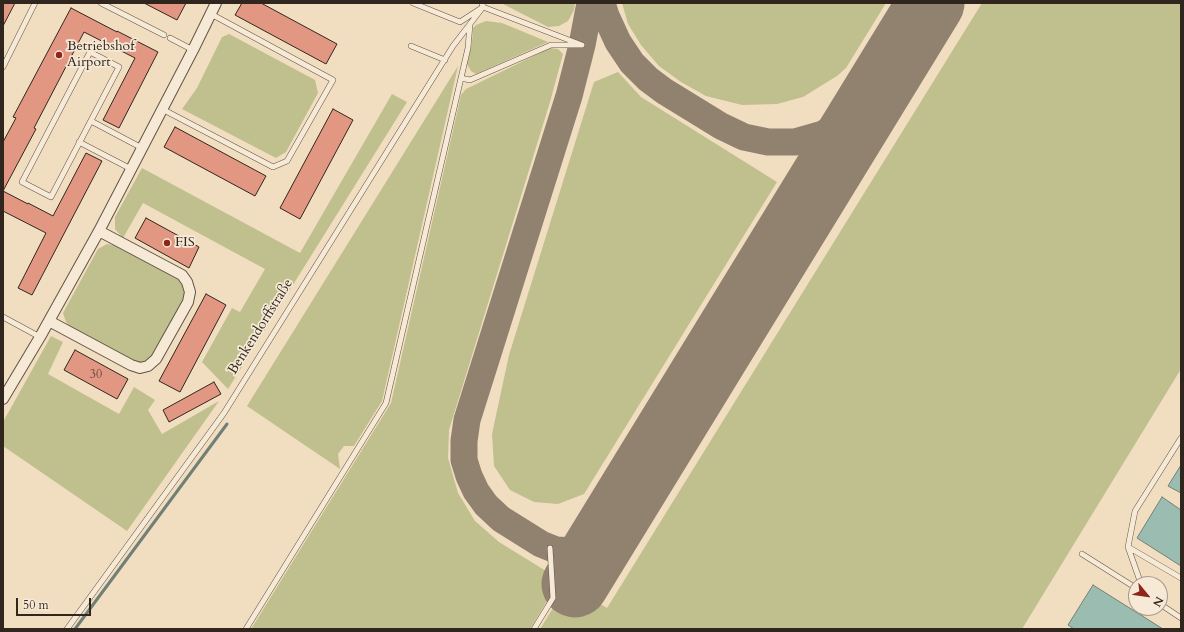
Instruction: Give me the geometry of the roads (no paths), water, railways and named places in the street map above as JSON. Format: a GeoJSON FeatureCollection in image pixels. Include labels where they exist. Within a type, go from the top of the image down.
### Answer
{"type":"FeatureCollection","features":[{"type":"Feature","properties":{"kind":"street"},"geometry":{"type":"LineString","coordinates":[[3,399],[40,337],[99,231],[216,3]]}},
{"type":"Feature","properties":{"kind":"street"},"geometry":{"type":"LineString","coordinates":[[49,321],[131,365],[140,368],[148,366],[156,359],[188,302],[190,292],[187,282],[182,275],[99,231]]}},
{"type":"Feature","properties":{"kind":"lane"},"geometry":{"type":"LineString","coordinates":[[3,67],[35,3]]}},
{"type":"Feature","properties":{"kind":"lane"},"geometry":{"type":"LineString","coordinates":[[101,3],[164,35]]}},
{"type":"Feature","properties":{"kind":"lane"},"geometry":{"type":"LineString","coordinates":[[413,3],[460,22],[483,5],[582,46],[551,45],[470,80],[461,78]]}},
{"type":"Feature","properties":{"kind":"lane","name":"Benkendorffstraße"},"geometry":{"type":"LineString","coordinates":[[67,629],[224,412],[453,46],[483,5]]}},
{"type":"Feature","properties":{"kind":"lane"},"geometry":{"type":"LineString","coordinates":[[162,109],[273,167],[288,161],[333,80],[211,14]]}},
{"type":"Feature","properties":{"kind":"lane"},"geometry":{"type":"LineString","coordinates":[[246,629],[386,403],[468,48],[470,24]]}},
{"type":"Feature","properties":{"kind":"lane"},"geometry":{"type":"LineString","coordinates":[[170,38],[193,50]]}},
{"type":"Feature","properties":{"kind":"lane"},"geometry":{"type":"LineString","coordinates":[[411,46],[445,60]]}},
{"type":"Feature","properties":{"kind":"lane"},"geometry":{"type":"LineString","coordinates":[[90,52],[119,67],[79,142],[50,197],[22,182],[90,52]]}},
{"type":"Feature","properties":{"kind":"lane"},"geometry":{"type":"LineString","coordinates":[[91,121],[142,148]]}},
{"type":"Feature","properties":{"kind":"lane"},"geometry":{"type":"LineString","coordinates":[[79,142],[131,169]]}},
{"type":"Feature","properties":{"kind":"lane"},"geometry":{"type":"LineString","coordinates":[[3,317],[40,337]]}},
{"type":"Feature","properties":{"kind":"lane"},"geometry":{"type":"LineString","coordinates":[[1138,576],[1128,547],[1135,511],[1181,438]]}},
{"type":"Feature","properties":{"kind":"lane"},"geometry":{"type":"LineString","coordinates":[[1128,547],[1181,578]]}},
{"type":"Feature","properties":{"kind":"lane"},"geometry":{"type":"LineString","coordinates":[[534,629],[554,598],[550,548]]}},
{"type":"Feature","properties":{"kind":"lane"},"geometry":{"type":"LineString","coordinates":[[1082,554],[1128,583]]}},
{"type":"Feature","properties":{"kind":"lane"},"geometry":{"type":"LineString","coordinates":[[1168,609],[1181,618]]}},
{"type":"Feature","properties":{"kind":"water"},"geometry":{"type":"Polygon","coordinates":[[[1181,465],[1181,493],[1168,486],[1181,465]]]}},
{"type":"Feature","properties":{"kind":"water"},"geometry":{"type":"Polygon","coordinates":[[[1162,497],[1181,510],[1181,566],[1137,538],[1162,497]]]}},
{"type":"Feature","properties":{"kind":"water"},"geometry":{"type":"Polygon","coordinates":[[[1093,585],[1128,607],[1128,616],[1142,616],[1163,629],[1074,629],[1068,625],[1093,585]]]}},
{"type":"Feature","properties":{"kind":"waterway"},"geometry":{"type":"LineString","coordinates":[[75,629],[227,424]]}},
{"type":"Feature","properties":{"kind":"place","name":"Betriebshof Airport"},"geometry":{"type":"Point","coordinates":[59,55]}},
{"type":"Feature","properties":{"kind":"place","name":"FIS"},"geometry":{"type":"Point","coordinates":[167,243]}}]}
